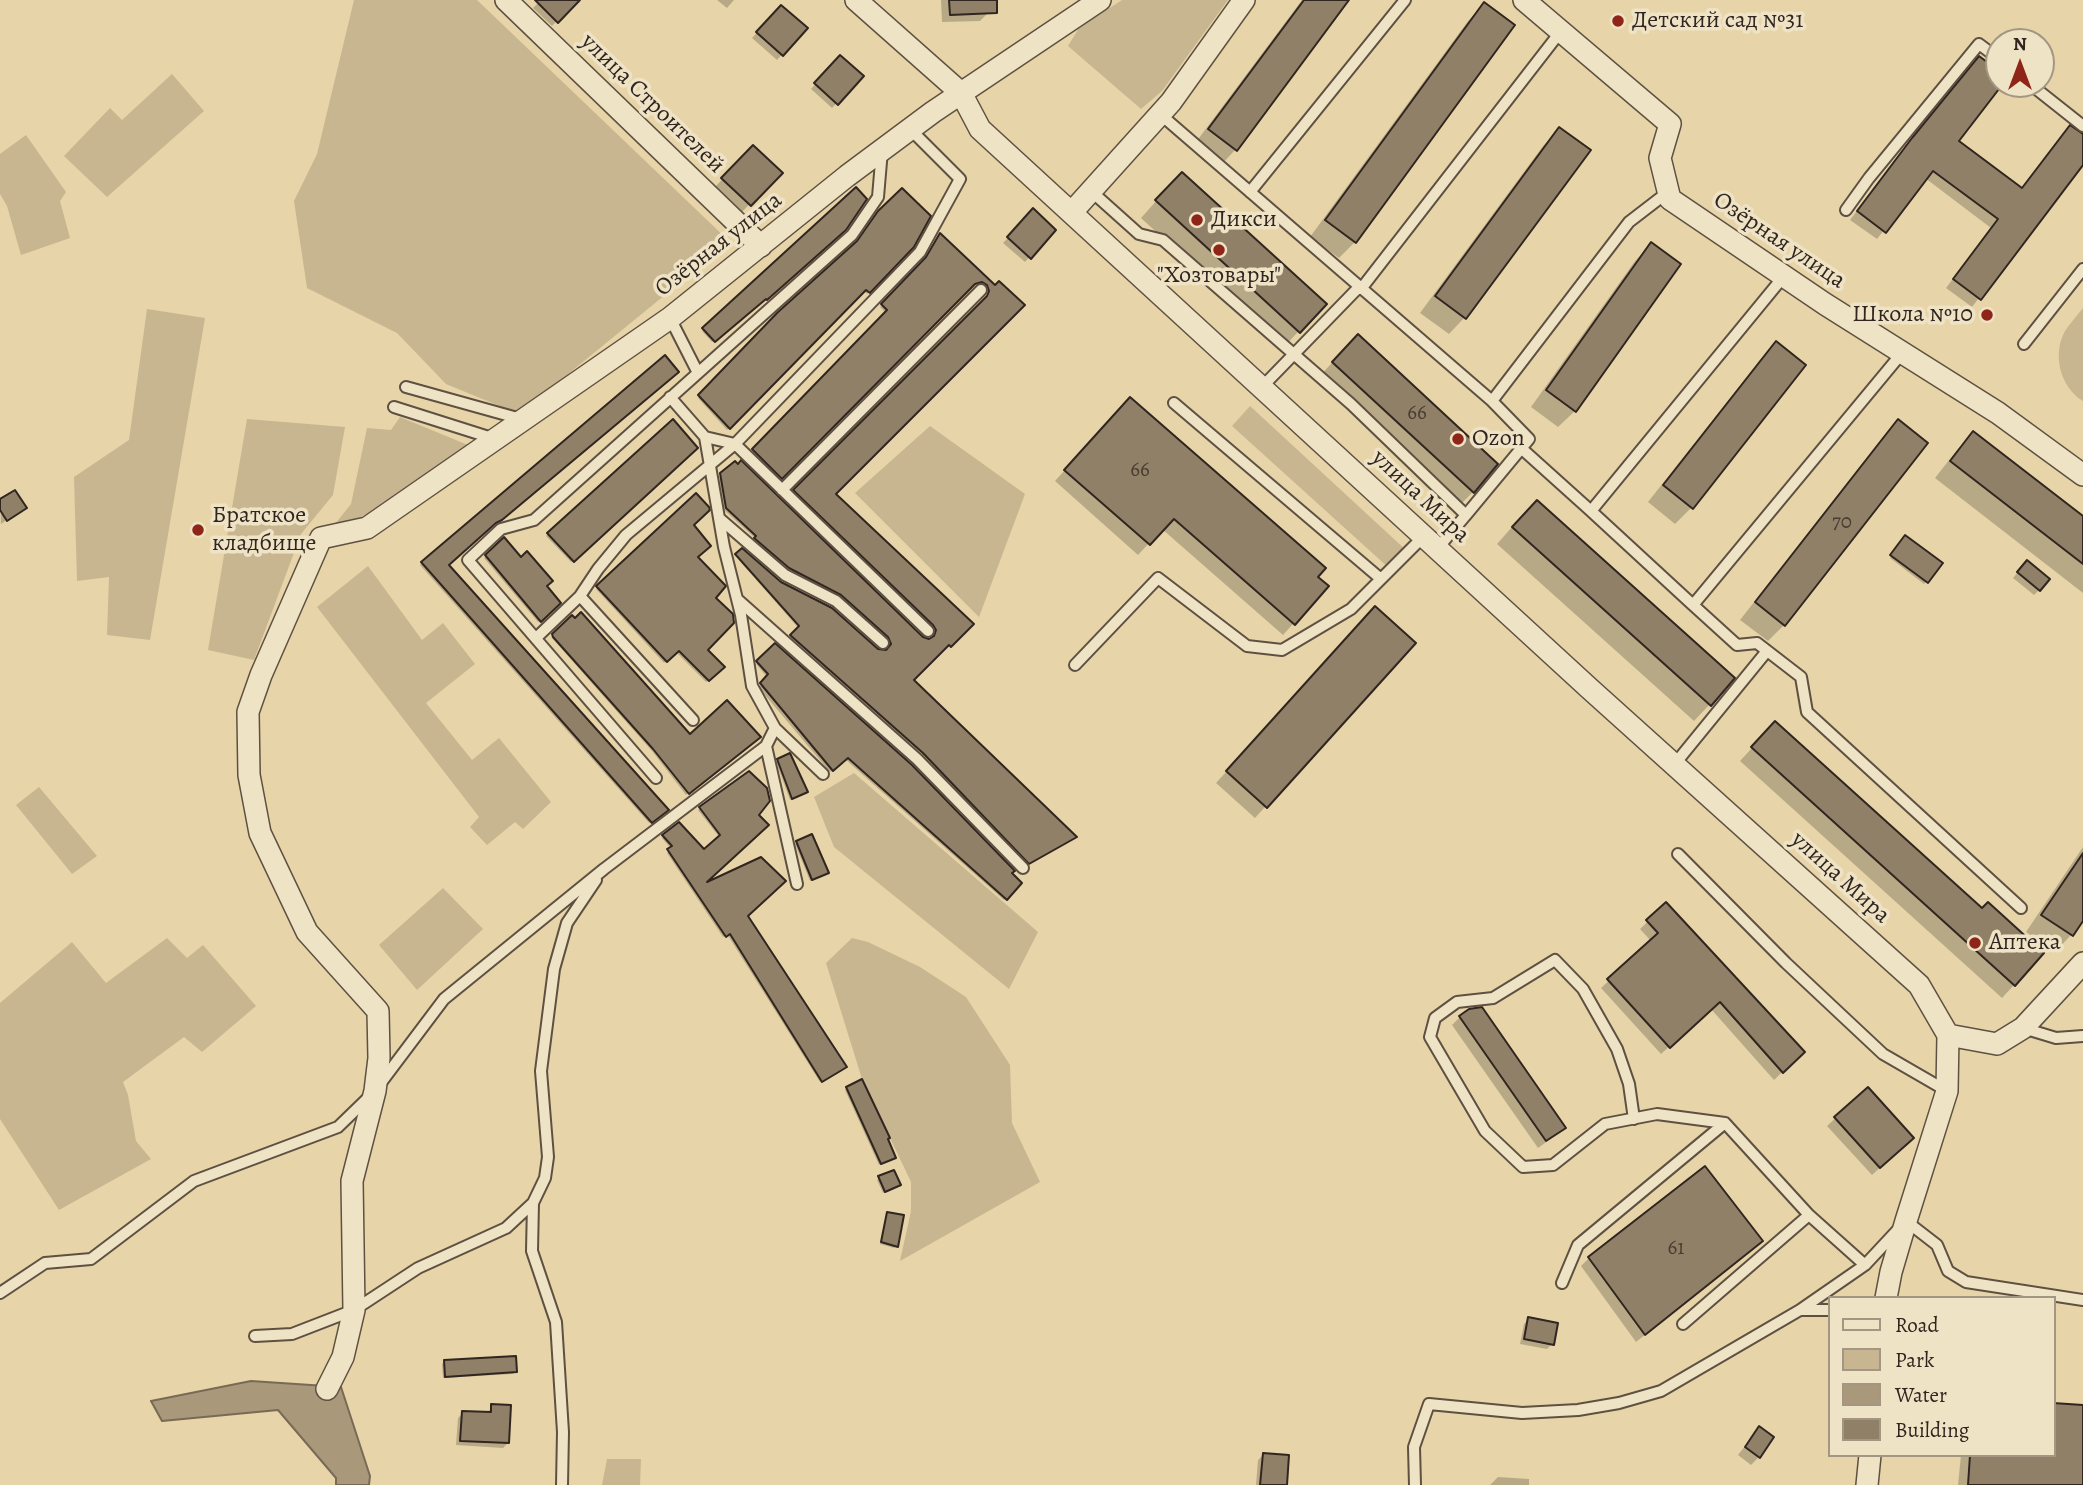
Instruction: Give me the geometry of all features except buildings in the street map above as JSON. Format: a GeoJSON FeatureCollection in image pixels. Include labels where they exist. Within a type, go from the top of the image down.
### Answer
{"type":"FeatureCollection","features":[{"type":"Feature","properties":{"kind":"street","name":"улица Строителей"},"geometry":{"type":"LineString","coordinates":[[506,0],[761,246]]}},
{"type":"Feature","properties":{"kind":"street","name":"улица Мира"},"geometry":{"type":"LineString","coordinates":[[856,0],[961,93],[980,129],[1674,765],[1919,985],[1948,1035]]}},
{"type":"Feature","properties":{"kind":"street","name":"Озёрная улица"},"geometry":{"type":"LineString","coordinates":[[375,1091],[379,1058],[379,1011],[307,932],[260,833],[249,775],[248,712],[261,675],[321,538],[367,528],[670,318],[910,129],[1100,0]]}},
{"type":"Feature","properties":{"kind":"street"},"geometry":{"type":"LineString","coordinates":[[1072,212],[1171,102],[1244,0]]}},
{"type":"Feature","properties":{"kind":"street"},"geometry":{"type":"LineString","coordinates":[[1524,0],[1671,124],[1660,158],[1668,192]]}},
{"type":"Feature","properties":{"kind":"street","name":"Озёрная улица"},"geometry":{"type":"LineString","coordinates":[[1668,192],[1670,199],[1902,353],[1998,413],[2083,475]]}},
{"type":"Feature","properties":{"kind":"street"},"geometry":{"type":"LineString","coordinates":[[1886,1296],[1906,1221],[1947,1091],[1948,1035],[1997,1044],[2023,1028],[2083,963]]}},
{"type":"Feature","properties":{"kind":"street"},"geometry":{"type":"LineString","coordinates":[[327,1389],[343,1357],[354,1310],[352,1181],[375,1091]]}},
{"type":"Feature","properties":{"kind":"street"},"geometry":{"type":"LineString","coordinates":[[1867,1485],[1870,1457]]}},
{"type":"Feature","properties":{"kind":"lane"},"geometry":{"type":"LineString","coordinates":[[1250,192],[1405,0]]}},
{"type":"Feature","properties":{"kind":"lane"},"geometry":{"type":"LineString","coordinates":[[1262,387],[1360,288],[1561,31]]}},
{"type":"Feature","properties":{"kind":"lane"},"geometry":{"type":"LineString","coordinates":[[1846,210],[1979,44],[1985,49]]}},
{"type":"Feature","properties":{"kind":"lane"},"geometry":{"type":"LineString","coordinates":[[2048,98],[2083,126]]}},
{"type":"Feature","properties":{"kind":"lane"},"geometry":{"type":"LineString","coordinates":[[1075,665],[1158,578],[1247,646],[1282,650],[1351,609],[1381,579],[1466,515],[1529,439],[1492,401],[1160,114]]}},
{"type":"Feature","properties":{"kind":"lane"},"geometry":{"type":"LineString","coordinates":[[536,638],[580,596],[597,569],[626,536],[736,444],[920,253],[960,179],[910,129]]}},
{"type":"Feature","properties":{"kind":"lane"},"geometry":{"type":"LineString","coordinates":[[656,778],[468,560],[501,529],[534,520],[852,235],[878,197],[882,150]]}},
{"type":"Feature","properties":{"kind":"lane"},"geometry":{"type":"LineString","coordinates":[[1091,191],[1139,234],[1163,240],[1295,354],[1466,515]]}},
{"type":"Feature","properties":{"kind":"lane"},"geometry":{"type":"LineString","coordinates":[[1492,401],[1629,222],[1668,192]]}},
{"type":"Feature","properties":{"kind":"lane"},"geometry":{"type":"LineString","coordinates":[[2024,344],[2083,269]]}},
{"type":"Feature","properties":{"kind":"lane"},"geometry":{"type":"LineString","coordinates":[[1591,511],[1784,276]]}},
{"type":"Feature","properties":{"kind":"lane"},"geometry":{"type":"LineString","coordinates":[[782,490],[981,289]]}},
{"type":"Feature","properties":{"kind":"lane"},"geometry":{"type":"LineString","coordinates":[[670,318],[698,373]]}},
{"type":"Feature","properties":{"kind":"lane"},"geometry":{"type":"LineString","coordinates":[[1693,605],[1902,353]]}},
{"type":"Feature","properties":{"kind":"lane"},"geometry":{"type":"LineString","coordinates":[[407,387],[521,419]]}},
{"type":"Feature","properties":{"kind":"lane"},"geometry":{"type":"LineString","coordinates":[[670,397],[705,437],[723,547],[737,599],[752,686],[775,729],[823,774]]}},
{"type":"Feature","properties":{"kind":"lane"},"geometry":{"type":"LineString","coordinates":[[1174,403],[1381,579]]}},
{"type":"Feature","properties":{"kind":"lane"},"geometry":{"type":"LineString","coordinates":[[394,407],[495,439]]}},
{"type":"Feature","properties":{"kind":"lane"},"geometry":{"type":"LineString","coordinates":[[705,437],[736,444],[928,631]]}},
{"type":"Feature","properties":{"kind":"lane"},"geometry":{"type":"LineString","coordinates":[[1521,448],[1737,645],[1757,643],[1801,677],[1807,712],[2021,908]]}},
{"type":"Feature","properties":{"kind":"lane"},"geometry":{"type":"LineString","coordinates":[[719,518],[785,575],[836,601],[883,643]]}},
{"type":"Feature","properties":{"kind":"lane"},"geometry":{"type":"LineString","coordinates":[[580,596],[692,720]]}},
{"type":"Feature","properties":{"kind":"lane"},"geometry":{"type":"LineString","coordinates":[[737,599],[917,759],[1023,868]]}},
{"type":"Feature","properties":{"kind":"lane"},"geometry":{"type":"LineString","coordinates":[[1674,765],[1767,651]]}},
{"type":"Feature","properties":{"kind":"lane"},"geometry":{"type":"LineString","coordinates":[[0,1293],[45,1263],[91,1259],[194,1181],[338,1128],[375,1091],[444,999],[604,869],[766,746],[775,729]]}},
{"type":"Feature","properties":{"kind":"lane"},"geometry":{"type":"LineString","coordinates":[[766,746],[797,884]]}},
{"type":"Feature","properties":{"kind":"lane"},"geometry":{"type":"LineString","coordinates":[[1678,854],[1786,963],[1883,1054],[1947,1091]]}},
{"type":"Feature","properties":{"kind":"lane"},"geometry":{"type":"LineString","coordinates":[[255,1336],[292,1334],[354,1310],[418,1268],[506,1228],[533,1203],[545,1178],[548,1157],[541,1071],[554,969],[567,923],[604,869]]}},
{"type":"Feature","properties":{"kind":"lane"},"geometry":{"type":"LineString","coordinates":[[1634,1119],[1629,1084],[1617,1049],[1583,989],[1555,960],[1493,998],[1457,1002],[1435,1018],[1430,1037],[1485,1131],[1523,1167],[1553,1165],[1605,1124],[1634,1119],[1657,1114],[1725,1123],[1809,1215],[1865,1265]]}},
{"type":"Feature","properties":{"kind":"lane"},"geometry":{"type":"LineString","coordinates":[[2023,1028],[2056,1038],[2083,1036]]}},
{"type":"Feature","properties":{"kind":"lane"},"geometry":{"type":"LineString","coordinates":[[1562,1283],[1578,1245],[1725,1123]]}},
{"type":"Feature","properties":{"kind":"lane"},"geometry":{"type":"LineString","coordinates":[[533,1203],[532,1251],[556,1322],[563,1432],[562,1485]]}},
{"type":"Feature","properties":{"kind":"lane"},"geometry":{"type":"LineString","coordinates":[[1683,1324],[1809,1215]]}},
{"type":"Feature","properties":{"kind":"lane"},"geometry":{"type":"LineString","coordinates":[[1415,1485],[1414,1447],[1429,1404],[1522,1413],[1577,1410],[1619,1403],[1661,1391],[1800,1310],[1865,1265],[1906,1221],[1937,1245],[1948,1271],[1966,1282],[2083,1300]]}},
{"type":"Feature","properties":{"kind":"lane"},"geometry":{"type":"LineString","coordinates":[[1800,1310],[1828,1310]]}},
{"type":"Feature","properties":{"kind":"green space"},"geometry":{"type":"Polygon","coordinates":[[[354,0],[477,0],[730,242],[519,414],[446,384],[397,333],[307,288],[294,201],[317,154],[354,0]]]}},
{"type":"Feature","properties":{"kind":"green space"},"geometry":{"type":"Polygon","coordinates":[[[1122,0],[1228,0],[1162,91],[1141,109],[1068,46],[1079,28],[1122,0]]]}},
{"type":"Feature","properties":{"kind":"green space"},"geometry":{"type":"Polygon","coordinates":[[[172,74],[204,111],[107,197],[64,156],[110,108],[122,120],[172,74]]]}},
{"type":"Feature","properties":{"kind":"green space"},"geometry":{"type":"Polygon","coordinates":[[[26,135],[66,192],[60,201],[70,238],[21,255],[7,206],[0,194],[0,154],[26,135]]]}},
{"type":"Feature","properties":{"kind":"green space"},"geometry":{"type":"Polygon","coordinates":[[[2083,308],[2083,401],[2075,395],[2064,379],[2060,369],[2059,350],[2065,331],[2083,308]]]}},
{"type":"Feature","properties":{"kind":"green space"},"geometry":{"type":"Polygon","coordinates":[[[147,309],[205,318],[150,640],[107,635],[109,577],[77,581],[74,477],[129,440],[147,309]]]}},
{"type":"Feature","properties":{"kind":"green space"},"geometry":{"type":"Polygon","coordinates":[[[1250,406],[1407,551],[1390,569],[1232,426],[1250,406]]]}},
{"type":"Feature","properties":{"kind":"green space"},"geometry":{"type":"Polygon","coordinates":[[[400,417],[468,445],[382,506],[327,534],[351,504],[367,428],[391,430],[400,417]]]}},
{"type":"Feature","properties":{"kind":"green space"},"geometry":{"type":"Polygon","coordinates":[[[247,419],[345,427],[333,495],[301,534],[254,660],[208,650],[247,419]]]}},
{"type":"Feature","properties":{"kind":"green space"},"geometry":{"type":"Polygon","coordinates":[[[930,426],[1025,494],[979,617],[855,493],[930,426]]]}},
{"type":"Feature","properties":{"kind":"green space"},"geometry":{"type":"Polygon","coordinates":[[[368,566],[422,640],[443,623],[475,664],[426,703],[472,760],[499,738],[551,802],[523,829],[515,822],[487,845],[470,827],[479,817],[317,607],[368,566]]]}},
{"type":"Feature","properties":{"kind":"green space"},"geometry":{"type":"Polygon","coordinates":[[[854,773],[1038,932],[1009,989],[834,847],[814,797],[854,773]]]}},
{"type":"Feature","properties":{"kind":"green space"},"geometry":{"type":"Polygon","coordinates":[[[39,787],[97,856],[72,874],[16,805],[39,787]]]}},
{"type":"Feature","properties":{"kind":"green space"},"geometry":{"type":"Polygon","coordinates":[[[443,888],[483,929],[417,990],[379,945],[443,888]]]}},
{"type":"Feature","properties":{"kind":"green space"},"geometry":{"type":"Polygon","coordinates":[[[167,938],[187,958],[203,945],[256,1006],[202,1052],[184,1037],[123,1082],[136,1141],[151,1159],[59,1210],[0,1119],[0,1003],[72,942],[106,983],[167,938]]]}},
{"type":"Feature","properties":{"kind":"green space"},"geometry":{"type":"Polygon","coordinates":[[[852,938],[868,942],[920,967],[966,997],[1010,1065],[1012,1123],[1040,1182],[900,1261],[911,1211],[911,1182],[862,1079],[826,963],[852,938]]]}},
{"type":"Feature","properties":{"kind":"green space"},"geometry":{"type":"Polygon","coordinates":[[[607,1459],[641,1459],[640,1485],[602,1485],[607,1459]]]}},
{"type":"Feature","properties":{"kind":"water"},"geometry":{"type":"Polygon","coordinates":[[[251,1381],[341,1387],[370,1476],[369,1485],[336,1485],[336,1478],[278,1410],[162,1421],[151,1401],[251,1381]]]}},
{"type":"Feature","properties":{"kind":"place","name":"Детский сад №31"},"geometry":{"type":"Point","coordinates":[1618,21]}},
{"type":"Feature","properties":{"kind":"place","name":"Дикси"},"geometry":{"type":"Point","coordinates":[1197,220]}},
{"type":"Feature","properties":{"kind":"place","name":"\"Хозтовары\""},"geometry":{"type":"Point","coordinates":[1219,250]}},
{"type":"Feature","properties":{"kind":"place","name":"Школа №10"},"geometry":{"type":"Point","coordinates":[1987,315]}},
{"type":"Feature","properties":{"kind":"place","name":"Ozon"},"geometry":{"type":"Point","coordinates":[1458,439]}},
{"type":"Feature","properties":{"kind":"place","name":"Братское кладбище"},"geometry":{"type":"Point","coordinates":[198,530]}},
{"type":"Feature","properties":{"kind":"place","name":"Аптека"},"geometry":{"type":"Point","coordinates":[1975,943]}}]}
